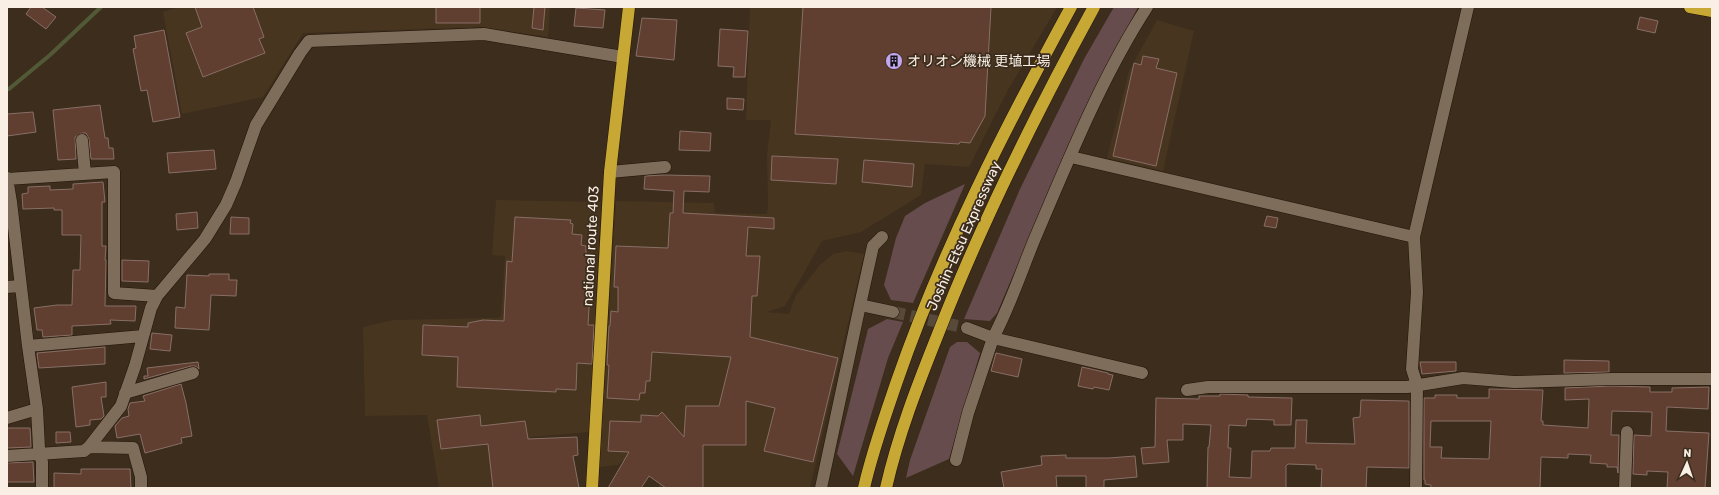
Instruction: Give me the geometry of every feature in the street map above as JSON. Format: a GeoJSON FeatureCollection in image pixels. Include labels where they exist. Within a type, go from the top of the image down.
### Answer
{"type":"FeatureCollection","features":[{"type":"Feature","properties":{"kind":"highway","name":"national route 403"},"geometry":{"type":"LineString","coordinates":[[592,488],[610,172],[629,7]]}},
{"type":"Feature","properties":{"kind":"highway","name":"Joshin-Etsu Expressway"},"geometry":{"type":"LineString","coordinates":[[865,484],[887,409],[910,343],[952,244],[1019,102],[1071,7]]}},
{"type":"Feature","properties":{"kind":"highway","name":"Joshin-Etsu Expressway"},"geometry":{"type":"LineString","coordinates":[[887,484],[906,418],[956,288],[1010,168],[1094,7]]}},
{"type":"Feature","properties":{"kind":"highway"},"geometry":{"type":"LineString","coordinates":[[1690,7],[1712,11]]}},
{"type":"Feature","properties":{"kind":"highway"},"geometry":{"type":"LineString","coordinates":[[1703,7],[1712,11]]}},
{"type":"Feature","properties":{"kind":"street"},"geometry":{"type":"LineString","coordinates":[[956,460],[968,413],[993,338],[1035,238],[1106,81],[1126,42],[1148,7]]}},
{"type":"Feature","properties":{"kind":"street"},"geometry":{"type":"LineString","coordinates":[[1416,488],[1417,385],[1412,369],[1417,292],[1414,237],[1468,7]]}},
{"type":"Feature","properties":{"kind":"street"},"geometry":{"type":"LineString","coordinates":[[7,456],[84,451],[89,448],[121,406],[151,308],[157,296],[205,239],[226,205],[236,182],[256,124],[309,41],[484,34],[623,57]]}},
{"type":"Feature","properties":{"kind":"street"},"geometry":{"type":"LineString","coordinates":[[82,140],[85,174]]}},
{"type":"Feature","properties":{"kind":"street"},"geometry":{"type":"LineString","coordinates":[[1071,156],[1414,237]]}},
{"type":"Feature","properties":{"kind":"street"},"geometry":{"type":"LineString","coordinates":[[610,172],[665,167]]}},
{"type":"Feature","properties":{"kind":"street"},"geometry":{"type":"LineString","coordinates":[[42,488],[42,462],[38,448],[38,409],[28,346],[7,179],[114,172],[114,294],[157,296]]}},
{"type":"Feature","properties":{"kind":"street"},"geometry":{"type":"LineString","coordinates":[[821,488],[873,246],[882,238]]}},
{"type":"Feature","properties":{"kind":"street"},"geometry":{"type":"LineString","coordinates":[[7,287],[20,286]]}},
{"type":"Feature","properties":{"kind":"street"},"geometry":{"type":"LineString","coordinates":[[860,305],[893,312]]}},
{"type":"Feature","properties":{"kind":"street"},"geometry":{"type":"LineString","coordinates":[[967,328],[993,338],[1142,373]]}},
{"type":"Feature","properties":{"kind":"street"},"geometry":{"type":"LineString","coordinates":[[28,346],[143,336]]}},
{"type":"Feature","properties":{"kind":"street"},"geometry":{"type":"LineString","coordinates":[[125,393],[193,373]]}},
{"type":"Feature","properties":{"kind":"street"},"geometry":{"type":"LineString","coordinates":[[1186,390],[1208,387],[1407,387],[1463,378],[1514,382],[1612,379],[1712,379]]}},
{"type":"Feature","properties":{"kind":"street"},"geometry":{"type":"LineString","coordinates":[[7,418],[38,409]]}},
{"type":"Feature","properties":{"kind":"street"},"geometry":{"type":"LineString","coordinates":[[1624,488],[1627,432]]}},
{"type":"Feature","properties":{"kind":"street"},"geometry":{"type":"LineString","coordinates":[[89,448],[133,448],[141,477],[141,488]]}},
{"type":"Feature","properties":{"kind":"shaded area"},"geometry":{"type":"Polygon","coordinates":[[[179,7],[550,7],[548,37],[482,27],[303,33],[263,97],[182,114],[163,12],[179,7]]]}},
{"type":"Feature","properties":{"kind":"shaded area"},"geometry":{"type":"Polygon","coordinates":[[[750,7],[1056,7],[1056,9],[1008,90],[969,167],[925,164],[921,195],[861,232],[822,241],[785,306],[767,312],[789,314],[796,295],[820,265],[833,254],[847,251],[864,254],[810,488],[659,488],[658,453],[643,445],[618,465],[599,467],[616,201],[714,203],[715,213],[767,214],[767,155],[771,120],[746,120],[750,7]]]}},
{"type":"Feature","properties":{"kind":"shaded area"},"geometry":{"type":"Polygon","coordinates":[[[1114,7],[1138,7],[1064,158],[997,313],[990,321],[964,319],[1020,189],[1084,59],[1114,7]]]}},
{"type":"Feature","properties":{"kind":"shaded area"},"geometry":{"type":"Polygon","coordinates":[[[1157,20],[1194,31],[1163,171],[1107,158],[1129,71],[1157,20]]]}},
{"type":"Feature","properties":{"kind":"shaded area"},"geometry":{"type":"Polygon","coordinates":[[[965,184],[913,303],[891,300],[884,285],[896,238],[905,216],[925,203],[965,184]]]}},
{"type":"Feature","properties":{"kind":"shaded area"},"geometry":{"type":"Polygon","coordinates":[[[496,200],[601,202],[589,432],[530,437],[540,488],[439,488],[427,415],[365,416],[363,327],[393,320],[498,318],[501,316],[505,256],[492,255],[496,200]]]}},
{"type":"Feature","properties":{"kind":"shaded area"},"geometry":{"type":"Polygon","coordinates":[[[887,319],[903,322],[888,358],[853,476],[837,454],[868,329],[887,319]]]}},
{"type":"Feature","properties":{"kind":"shaded area"},"geometry":{"type":"Polygon","coordinates":[[[957,342],[967,342],[980,353],[949,459],[906,478],[910,460],[950,347],[957,342]]]}},
{"type":"Feature","properties":{"kind":"building"},"geometry":{"type":"Polygon","coordinates":[[[31,7],[42,7],[56,17],[46,29],[26,14],[31,7]]]}},
{"type":"Feature","properties":{"kind":"building"},"geometry":{"type":"Polygon","coordinates":[[[195,7],[253,7],[264,37],[259,39],[265,53],[203,77],[186,33],[202,27],[195,7]]]}},
{"type":"Feature","properties":{"kind":"building"},"geometry":{"type":"Polygon","coordinates":[[[436,7],[480,7],[480,23],[436,23],[436,7]]]}},
{"type":"Feature","properties":{"kind":"building"},"geometry":{"type":"Polygon","coordinates":[[[534,7],[545,7],[543,30],[532,28],[534,7]]]}},
{"type":"Feature","properties":{"kind":"building","name":"オリオン機械 更埴工場"},"geometry":{"type":"Polygon","coordinates":[[[803,7],[991,7],[985,116],[970,143],[960,142],[959,144],[795,134],[803,7]]]}},
{"type":"Feature","properties":{"kind":"building"},"geometry":{"type":"Polygon","coordinates":[[[576,8],[605,10],[603,28],[574,26],[576,8]]]}},
{"type":"Feature","properties":{"kind":"building"},"geometry":{"type":"Polygon","coordinates":[[[1640,17],[1658,21],[1655,33],[1637,29],[1640,17]]]}},
{"type":"Feature","properties":{"kind":"building"},"geometry":{"type":"Polygon","coordinates":[[[642,18],[677,20],[674,60],[636,56],[642,18]]]}},
{"type":"Feature","properties":{"kind":"building"},"geometry":{"type":"Polygon","coordinates":[[[720,29],[748,31],[745,77],[733,77],[734,67],[718,66],[720,29]]]}},
{"type":"Feature","properties":{"kind":"building"},"geometry":{"type":"Polygon","coordinates":[[[164,30],[180,117],[153,122],[147,90],[141,91],[133,49],[136,48],[134,36],[164,30]]]}},
{"type":"Feature","properties":{"kind":"building"},"geometry":{"type":"Polygon","coordinates":[[[1143,56],[1159,59],[1156,68],[1177,73],[1156,166],[1113,156],[1134,63],[1141,65],[1143,56]]]}},
{"type":"Feature","properties":{"kind":"building"},"geometry":{"type":"Polygon","coordinates":[[[727,98],[744,99],[743,110],[727,109],[727,98]]]}},
{"type":"Feature","properties":{"kind":"building"},"geometry":{"type":"Polygon","coordinates":[[[100,105],[105,138],[108,138],[109,148],[113,148],[114,159],[91,159],[89,139],[86,133],[82,133],[75,137],[76,159],[58,160],[53,110],[100,105]]]}},
{"type":"Feature","properties":{"kind":"building"},"geometry":{"type":"Polygon","coordinates":[[[33,112],[36,132],[7,136],[7,114],[33,112]]]}},
{"type":"Feature","properties":{"kind":"building"},"geometry":{"type":"Polygon","coordinates":[[[680,131],[711,133],[710,151],[679,150],[680,131]]]}},
{"type":"Feature","properties":{"kind":"building"},"geometry":{"type":"Polygon","coordinates":[[[214,150],[216,169],[169,173],[167,153],[214,150]]]}},
{"type":"Feature","properties":{"kind":"building"},"geometry":{"type":"Polygon","coordinates":[[[772,156],[838,159],[836,184],[771,180],[772,156]]]}},
{"type":"Feature","properties":{"kind":"building"},"geometry":{"type":"Polygon","coordinates":[[[864,160],[914,164],[912,187],[862,182],[864,160]]]}},
{"type":"Feature","properties":{"kind":"building"},"geometry":{"type":"Polygon","coordinates":[[[645,176],[710,176],[709,192],[684,191],[683,213],[774,218],[774,229],[748,227],[746,256],[760,256],[757,296],[752,296],[750,337],[838,358],[813,462],[764,451],[775,408],[746,401],[746,445],[703,445],[703,488],[666,488],[649,476],[641,488],[608,488],[629,452],[608,451],[610,421],[641,422],[641,415],[658,416],[662,412],[684,437],[686,406],[719,406],[731,357],[652,352],[650,381],[646,381],[645,393],[640,393],[639,400],[607,398],[609,326],[611,311],[618,312],[618,287],[614,287],[616,246],[668,248],[670,213],[673,213],[674,191],[644,189],[645,176]]]}},
{"type":"Feature","properties":{"kind":"building"},"geometry":{"type":"Polygon","coordinates":[[[103,182],[105,202],[102,202],[102,246],[106,246],[105,306],[136,306],[135,321],[110,320],[111,324],[72,326],[72,335],[43,337],[42,330],[37,330],[34,308],[72,305],[73,270],[80,270],[81,235],[62,235],[62,210],[54,210],[54,208],[23,209],[22,194],[28,193],[28,187],[50,186],[50,190],[73,189],[73,184],[103,182]]]}},
{"type":"Feature","properties":{"kind":"building"},"geometry":{"type":"Polygon","coordinates":[[[197,212],[198,228],[177,230],[176,214],[197,212]]]}},
{"type":"Feature","properties":{"kind":"building"},"geometry":{"type":"Polygon","coordinates":[[[1267,216],[1278,218],[1276,228],[1264,226],[1267,216]]]}},
{"type":"Feature","properties":{"kind":"building"},"geometry":{"type":"Polygon","coordinates":[[[231,217],[249,218],[249,234],[230,234],[231,217]]]}},
{"type":"Feature","properties":{"kind":"building"},"geometry":{"type":"Polygon","coordinates":[[[515,217],[571,220],[570,223],[573,224],[572,234],[582,235],[581,245],[586,246],[586,255],[592,255],[588,325],[594,325],[592,364],[577,363],[576,390],[556,389],[556,392],[457,387],[458,357],[422,355],[423,325],[468,327],[468,323],[483,320],[504,321],[507,261],[512,262],[515,217]]]}},
{"type":"Feature","properties":{"kind":"building"},"geometry":{"type":"Polygon","coordinates":[[[122,260],[149,261],[148,282],[122,281],[122,260]]]}},
{"type":"Feature","properties":{"kind":"building"},"geometry":{"type":"Polygon","coordinates":[[[209,274],[229,274],[229,280],[237,280],[236,296],[211,295],[209,330],[175,328],[176,307],[185,308],[187,275],[209,276],[209,274]]]}},
{"type":"Feature","properties":{"kind":"building"},"geometry":{"type":"Polygon","coordinates":[[[152,333],[172,335],[170,351],[150,349],[152,333]]]}},
{"type":"Feature","properties":{"kind":"building"},"geometry":{"type":"Polygon","coordinates":[[[105,347],[105,364],[39,368],[37,353],[105,347]]]}},
{"type":"Feature","properties":{"kind":"building"},"geometry":{"type":"Polygon","coordinates":[[[996,353],[1022,359],[1018,377],[991,371],[996,353]]]}},
{"type":"Feature","properties":{"kind":"building"},"geometry":{"type":"Polygon","coordinates":[[[1564,360],[1609,361],[1609,372],[1564,373],[1564,360]]]}},
{"type":"Feature","properties":{"kind":"building"},"geometry":{"type":"Polygon","coordinates":[[[198,362],[199,369],[195,366],[191,366],[144,379],[144,376],[148,376],[147,368],[198,362]]]}},
{"type":"Feature","properties":{"kind":"building"},"geometry":{"type":"Polygon","coordinates":[[[1420,362],[1456,362],[1456,371],[1422,374],[1420,362]]]}},
{"type":"Feature","properties":{"kind":"building"},"geometry":{"type":"Polygon","coordinates":[[[1082,367],[1113,375],[1109,390],[1078,386],[1082,367]]]}},
{"type":"Feature","properties":{"kind":"building"},"geometry":{"type":"Polygon","coordinates":[[[106,382],[106,397],[101,397],[104,416],[101,419],[90,420],[90,425],[76,427],[72,387],[106,382]]]}},
{"type":"Feature","properties":{"kind":"building"},"geometry":{"type":"Polygon","coordinates":[[[181,384],[192,436],[181,438],[182,443],[145,453],[140,434],[117,438],[115,426],[122,418],[129,416],[128,409],[130,403],[145,401],[143,396],[181,384]]]}},
{"type":"Feature","properties":{"kind":"building"},"geometry":{"type":"Polygon","coordinates":[[[1612,386],[1650,387],[1650,392],[1672,392],[1672,388],[1709,387],[1708,409],[1667,407],[1666,431],[1709,433],[1705,488],[1667,488],[1668,472],[1647,471],[1647,475],[1633,474],[1634,435],[1651,436],[1652,412],[1612,411],[1611,435],[1619,435],[1618,473],[1617,467],[1607,467],[1607,464],[1590,463],[1591,455],[1568,454],[1568,458],[1541,457],[1540,488],[1431,488],[1431,485],[1425,484],[1424,398],[1435,398],[1435,395],[1457,395],[1457,398],[1489,398],[1489,389],[1543,390],[1541,421],[1543,421],[1543,425],[1588,428],[1589,399],[1565,400],[1565,388],[1612,386]],[[1431,421],[1430,447],[1442,447],[1441,458],[1489,459],[1491,421],[1431,421]]]}},
{"type":"Feature","properties":{"kind":"building"},"geometry":{"type":"Polygon","coordinates":[[[1220,394],[1248,395],[1248,397],[1292,398],[1291,425],[1274,425],[1274,420],[1247,419],[1246,426],[1229,425],[1228,448],[1231,448],[1229,477],[1251,478],[1252,451],[1270,451],[1271,448],[1295,448],[1296,420],[1307,420],[1306,443],[1355,444],[1353,418],[1360,417],[1361,400],[1409,401],[1409,468],[1367,467],[1366,488],[1321,488],[1322,469],[1316,469],[1316,465],[1288,464],[1286,466],[1286,488],[1207,488],[1208,447],[1211,425],[1183,424],[1183,440],[1167,440],[1169,462],[1143,464],[1141,448],[1155,447],[1156,398],[1199,399],[1199,396],[1220,396],[1220,394]]]}},
{"type":"Feature","properties":{"kind":"building"},"geometry":{"type":"Polygon","coordinates":[[[480,415],[481,426],[525,421],[528,439],[577,437],[578,455],[573,456],[579,488],[493,488],[488,444],[441,449],[437,420],[480,415]]]}},
{"type":"Feature","properties":{"kind":"building"},"geometry":{"type":"Polygon","coordinates":[[[7,428],[30,428],[31,447],[7,448],[7,428]]]}},
{"type":"Feature","properties":{"kind":"building"},"geometry":{"type":"Polygon","coordinates":[[[56,432],[70,432],[71,442],[56,443],[56,432]]]}},
{"type":"Feature","properties":{"kind":"building"},"geometry":{"type":"Polygon","coordinates":[[[1066,455],[1066,458],[1109,458],[1135,456],[1137,477],[1104,480],[1104,488],[1086,488],[1086,476],[1056,476],[1057,488],[1004,488],[1001,472],[1042,465],[1041,456],[1066,455]]]}},
{"type":"Feature","properties":{"kind":"building"},"geometry":{"type":"Polygon","coordinates":[[[33,462],[34,482],[7,482],[7,463],[33,462]]]}},
{"type":"Feature","properties":{"kind":"building"},"geometry":{"type":"Polygon","coordinates":[[[81,469],[130,469],[131,488],[54,488],[54,473],[81,474],[81,469]]]}},
{"type":"Feature","properties":{"kind":"waterway"},"geometry":{"type":"LineString","coordinates":[[9,89],[50,55],[101,7]]}},
{"type":"Feature","properties":{"kind":"tunnel"},"geometry":{"type":"LineString","coordinates":[[893,312],[967,328]]}},
{"type":"Feature","properties":{"kind":"place","name":"オリオン機械 更埴工場"},"geometry":{"type":"Point","coordinates":[894,61]}}]}
